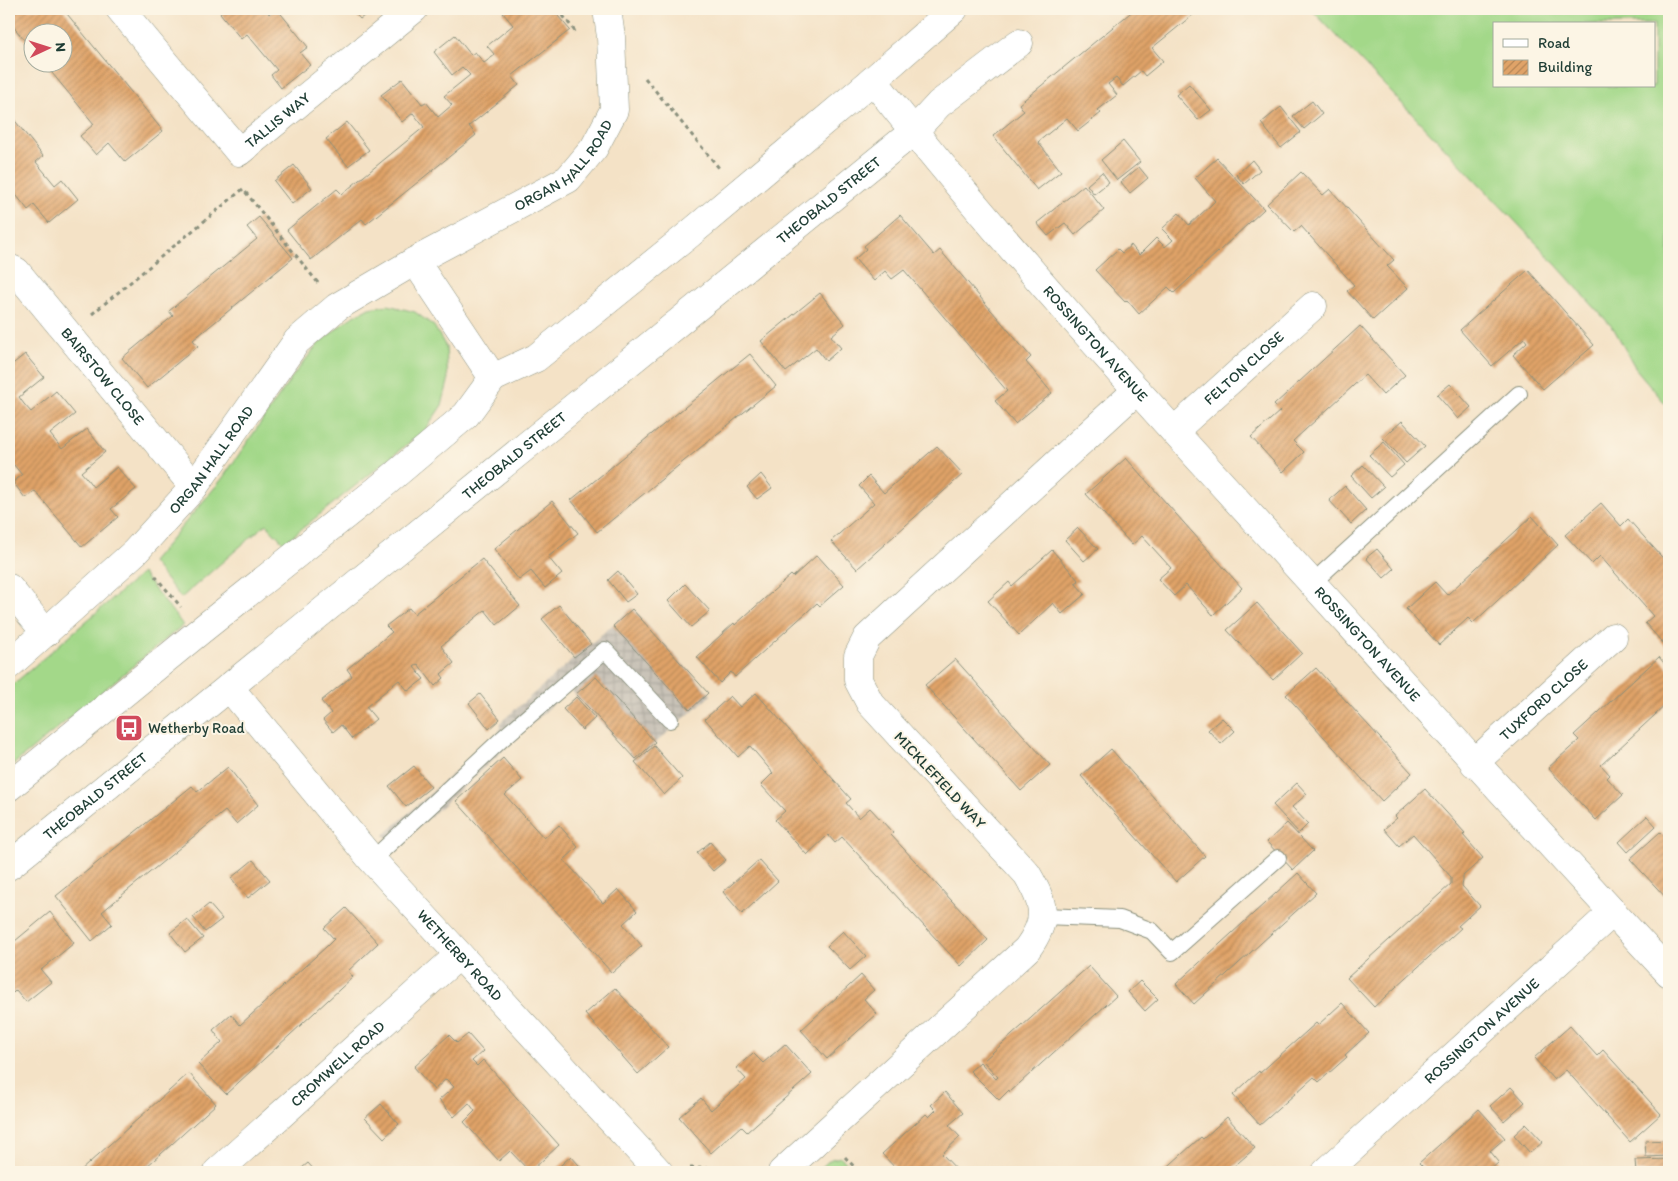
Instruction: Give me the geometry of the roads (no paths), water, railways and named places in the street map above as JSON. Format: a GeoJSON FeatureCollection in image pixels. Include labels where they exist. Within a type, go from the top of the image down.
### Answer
{"type":"FeatureCollection","features":[{"type":"Feature","properties":{"kind":"street","name":"TALLIS WAY"},"geometry":{"type":"LineString","coordinates":[[120,9],[239,152],[414,9]]}},
{"type":"Feature","properties":{"kind":"street","name":"ORGAN HALL ROAD"},"geometry":{"type":"LineString","coordinates":[[9,665],[135,552],[194,487],[297,341],[337,307],[415,261],[568,179],[594,148],[614,110],[611,37],[607,9]]}},
{"type":"Feature","properties":{"kind":"street"},"geometry":{"type":"LineString","coordinates":[[9,787],[369,496],[466,415],[493,378],[536,358],[873,80],[954,9]]}},
{"type":"Feature","properties":{"kind":"street","name":"THEOBALD STREET"},"geometry":{"type":"LineString","coordinates":[[9,866],[914,131],[939,104],[1019,43]]}},
{"type":"Feature","properties":{"kind":"street","name":"ROSSINGTON AVENUE"},"geometry":{"type":"LineString","coordinates":[[873,80],[1039,279],[1137,390],[1474,763],[1613,912],[1326,1172]]}},
{"type":"Feature","properties":{"kind":"street"},"geometry":{"type":"LineString","coordinates":[[415,261],[493,378]]}},
{"type":"Feature","properties":{"kind":"street","name":"BAIRSTOW CLOSE"},"geometry":{"type":"LineString","coordinates":[[9,268],[16,271],[194,487]]}},
{"type":"Feature","properties":{"kind":"street","name":"FELTON CLOSE"},"geometry":{"type":"LineString","coordinates":[[1174,431],[1313,306]]}},
{"type":"Feature","properties":{"kind":"street","name":"MICKLEFIELD WAY"},"geometry":{"type":"LineString","coordinates":[[1043,916],[1039,895],[1027,874],[870,703],[858,680],[858,656],[867,638],[1137,390]]}},
{"type":"Feature","properties":{"kind":"street"},"geometry":{"type":"LineString","coordinates":[[9,588],[46,633]]}},
{"type":"Feature","properties":{"kind":"street","name":"TUXFORD CLOSE"},"geometry":{"type":"LineString","coordinates":[[1474,763],[1614,637]]}},
{"type":"Feature","properties":{"kind":"street","name":"WETHERBY ROAD"},"geometry":{"type":"LineString","coordinates":[[230,687],[372,860],[659,1172]]}},
{"type":"Feature","properties":{"kind":"street"},"geometry":{"type":"LineString","coordinates":[[1613,912],[1669,973]]}},
{"type":"Feature","properties":{"kind":"street"},"geometry":{"type":"LineString","coordinates":[[782,1172],[1027,950],[1038,934],[1043,916]]}},
{"type":"Feature","properties":{"kind":"street","name":"CROMWELL ROAD"},"geometry":{"type":"LineString","coordinates":[[217,1172],[459,955]]}},
{"type":"Feature","properties":{"kind":"lane"},"geometry":{"type":"LineString","coordinates":[[1312,583],[1519,394]]}},
{"type":"Feature","properties":{"kind":"lane"},"geometry":{"type":"LineString","coordinates":[[372,860],[502,739],[605,650],[670,720]]}},
{"type":"Feature","properties":{"kind":"lane"},"geometry":{"type":"LineString","coordinates":[[1043,916],[1120,919],[1152,931],[1172,952],[1278,858]]}},
{"type":"Feature","properties":{"kind":"place","name":"Wetherby Road"},"geometry":{"type":"Point","coordinates":[129,728]}}]}
